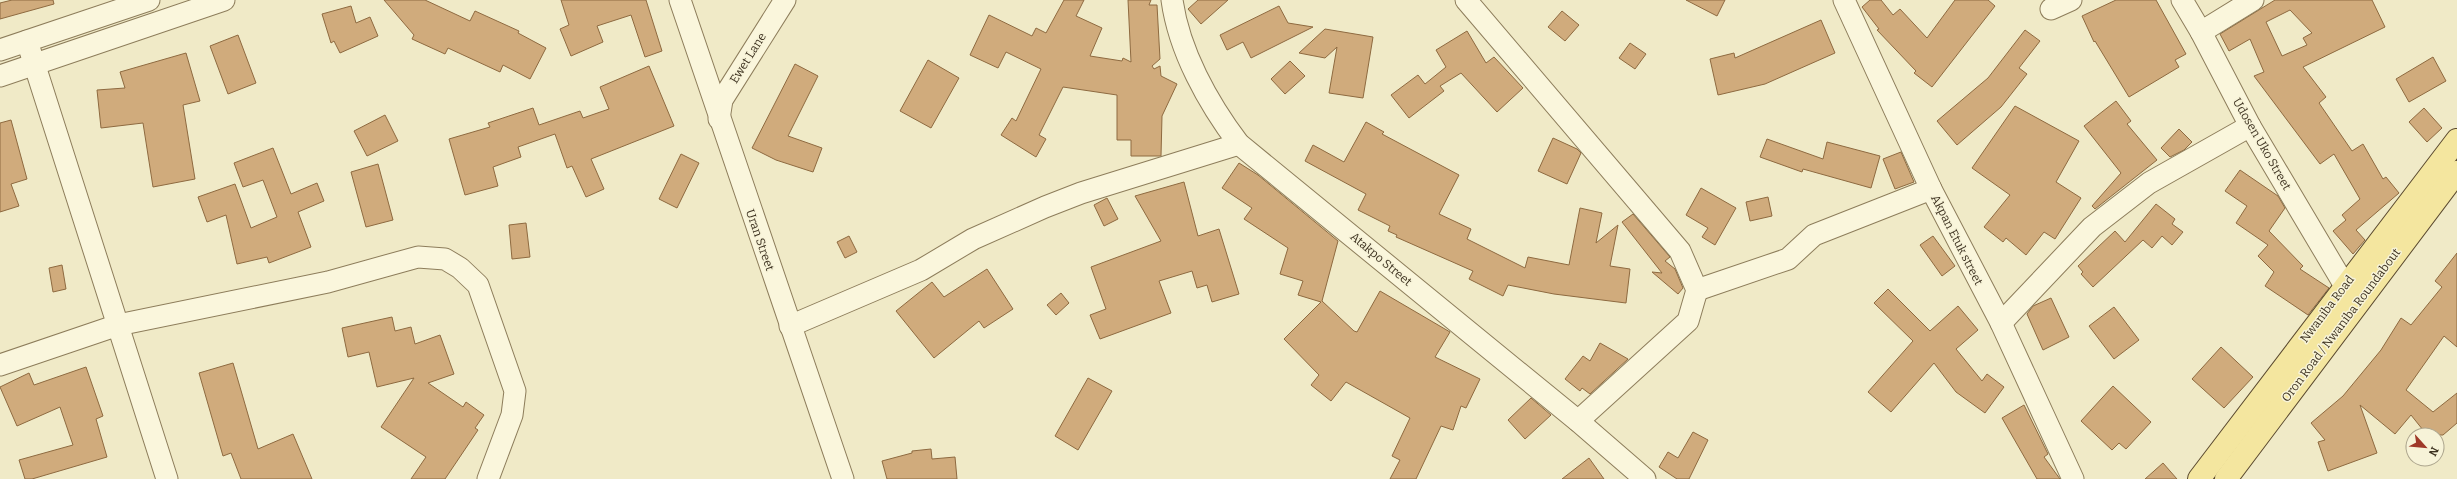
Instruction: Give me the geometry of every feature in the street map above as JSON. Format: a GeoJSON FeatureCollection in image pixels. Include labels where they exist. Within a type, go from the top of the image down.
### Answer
{"type":"FeatureCollection","features":[{"type":"Feature","properties":{"kind":"main road","name":"Nwaniba Road"},"geometry":{"type":"LineString","coordinates":[[2199,479],[2457,140]]}},
{"type":"Feature","properties":{"kind":"main road","name":"Oron Road / Nwaniba Roundabout"},"geometry":{"type":"LineString","coordinates":[[2226,479],[2457,172]]}},
{"type":"Feature","properties":{"kind":"street"},"geometry":{"type":"LineString","coordinates":[[0,50],[149,0]]}},
{"type":"Feature","properties":{"kind":"street"},"geometry":{"type":"LineString","coordinates":[[0,76],[224,0]]}},
{"type":"Feature","properties":{"kind":"street","name":"Uran Street"},"geometry":{"type":"LineString","coordinates":[[680,0],[719,119],[843,479]]}},
{"type":"Feature","properties":{"kind":"street","name":"Ewet Lane"},"geometry":{"type":"LineString","coordinates":[[719,119],[722,100],[785,0]]}},
{"type":"Feature","properties":{"kind":"street","name":"Atakpo Street"},"geometry":{"type":"LineString","coordinates":[[1172,0],[1175,22],[1196,72],[1218,117],[1239,144],[1578,421],[1645,479]]}},
{"type":"Feature","properties":{"kind":"street"},"geometry":{"type":"LineString","coordinates":[[1466,0],[1680,251],[1697,290],[1688,321],[1578,421]]}},
{"type":"Feature","properties":{"kind":"street","name":"Akpan Etuk street"},"geometry":{"type":"LineString","coordinates":[[1844,0],[1931,189],[2001,323],[2073,479]]}},
{"type":"Feature","properties":{"kind":"street"},"geometry":{"type":"LineString","coordinates":[[2051,9],[2071,0]]}},
{"type":"Feature","properties":{"kind":"street","name":"Udosen Uko Street"},"geometry":{"type":"LineString","coordinates":[[2182,0],[2201,32],[2250,126],[2345,286]]}},
{"type":"Feature","properties":{"kind":"street"},"geometry":{"type":"LineString","coordinates":[[2201,32],[2252,0]]}},
{"type":"Feature","properties":{"kind":"street"},"geometry":{"type":"LineString","coordinates":[[27,41],[168,479]]}},
{"type":"Feature","properties":{"kind":"street"},"geometry":{"type":"LineString","coordinates":[[2001,323],[2092,227],[2149,183],[2250,126]]}},
{"type":"Feature","properties":{"kind":"street"},"geometry":{"type":"LineString","coordinates":[[790,326],[921,270],[973,239],[1045,207],[1081,193],[1239,144]]}},
{"type":"Feature","properties":{"kind":"street"},"geometry":{"type":"LineString","coordinates":[[1697,290],[1788,259],[1814,235],[1931,189]]}},
{"type":"Feature","properties":{"kind":"street"},"geometry":{"type":"LineString","coordinates":[[0,365],[118,325],[328,282],[418,257],[444,259],[460,268],[478,285],[515,391],[512,415],[488,479]]}},
{"type":"Feature","properties":{"kind":"building"},"geometry":{"type":"Polygon","coordinates":[[[12,0],[53,0],[54,4],[0,19],[0,3],[12,0]]]}},
{"type":"Feature","properties":{"kind":"building"},"geometry":{"type":"Polygon","coordinates":[[[384,0],[425,0],[470,21],[475,11],[519,31],[518,33],[546,48],[530,79],[503,65],[500,72],[448,48],[445,54],[412,39],[414,35],[384,0]]]}},
{"type":"Feature","properties":{"kind":"building"},"geometry":{"type":"Polygon","coordinates":[[[561,0],[646,0],[662,51],[645,57],[631,15],[597,26],[603,42],[571,56],[560,29],[569,25],[561,0]]]}},
{"type":"Feature","properties":{"kind":"building"},"geometry":{"type":"Polygon","coordinates":[[[1064,0],[1084,0],[1076,16],[1102,28],[1090,56],[1122,61],[1123,58],[1131,62],[1128,0],[1151,0],[1149,5],[1157,5],[1160,59],[1152,66],[1154,69],[1160,66],[1161,76],[1177,84],[1162,116],[1161,156],[1131,156],[1131,140],[1117,140],[1117,95],[1063,87],[1039,135],[1046,139],[1036,157],[1001,135],[1012,118],[1016,121],[1041,69],[1006,52],[998,68],[970,55],[989,15],[1032,36],[1036,28],[1046,33],[1064,0]]]}},
{"type":"Feature","properties":{"kind":"building"},"geometry":{"type":"Polygon","coordinates":[[[1198,0],[1228,0],[1201,24],[1188,9],[1198,0]]]}},
{"type":"Feature","properties":{"kind":"building"},"geometry":{"type":"Polygon","coordinates":[[[1686,0],[1725,0],[1717,16],[1686,0]]]}},
{"type":"Feature","properties":{"kind":"building"},"geometry":{"type":"Polygon","coordinates":[[[1870,0],[1881,0],[1893,15],[1900,9],[1927,38],[1955,0],[1988,0],[1995,6],[1932,87],[1914,73],[1916,71],[1877,30],[1879,29],[1862,7],[1870,0]]]}},
{"type":"Feature","properties":{"kind":"building"},"geometry":{"type":"Polygon","coordinates":[[[2116,0],[2156,0],[2186,54],[2175,60],[2179,67],[2129,97],[2095,41],[2094,42],[2082,16],[2116,0]]]}},
{"type":"Feature","properties":{"kind":"building"},"geometry":{"type":"Polygon","coordinates":[[[2275,0],[2372,0],[2385,27],[2303,67],[2326,97],[2319,103],[2352,151],[2363,144],[2383,179],[2386,177],[2399,193],[2356,230],[2365,240],[2353,254],[2333,231],[2346,220],[2342,215],[2360,199],[2334,154],[2320,164],[2254,76],[2264,72],[2250,39],[2229,51],[2220,34],[2275,0]],[[2290,10],[2266,22],[2282,56],[2307,45],[2303,38],[2312,33],[2290,10]]]}},
{"type":"Feature","properties":{"kind":"building"},"geometry":{"type":"Polygon","coordinates":[[[351,6],[356,23],[370,17],[378,36],[340,53],[334,41],[331,43],[322,14],[351,6]]]}},
{"type":"Feature","properties":{"kind":"building"},"geometry":{"type":"Polygon","coordinates":[[[1279,6],[1288,23],[1313,27],[1251,58],[1243,42],[1227,50],[1220,35],[1279,6]]]}},
{"type":"Feature","properties":{"kind":"building"},"geometry":{"type":"Polygon","coordinates":[[[1562,11],[1579,25],[1565,41],[1548,27],[1562,11]]]}},
{"type":"Feature","properties":{"kind":"building"},"geometry":{"type":"Polygon","coordinates":[[[1821,20],[1835,53],[1765,84],[1718,95],[1710,59],[1734,53],[1735,58],[1821,20]]]}},
{"type":"Feature","properties":{"kind":"building"},"geometry":{"type":"Polygon","coordinates":[[[1325,29],[1373,37],[1363,98],[1329,93],[1337,47],[1325,58],[1299,53],[1325,29]]]}},
{"type":"Feature","properties":{"kind":"building"},"geometry":{"type":"Polygon","coordinates":[[[2025,30],[2040,41],[2019,68],[2027,74],[2001,107],[1957,145],[1937,121],[1988,78],[2025,30]]]}},
{"type":"Feature","properties":{"kind":"building"},"geometry":{"type":"Polygon","coordinates":[[[1467,31],[1486,63],[1494,57],[1523,88],[1497,112],[1461,73],[1440,86],[1444,91],[1409,118],[1391,95],[1418,75],[1425,84],[1446,67],[1436,50],[1467,31]]]}},
{"type":"Feature","properties":{"kind":"building"},"geometry":{"type":"Polygon","coordinates":[[[238,35],[256,83],[228,94],[210,46],[238,35]]]}},
{"type":"Feature","properties":{"kind":"building"},"geometry":{"type":"Polygon","coordinates":[[[1630,43],[1646,54],[1635,69],[1619,58],[1630,43]]]}},
{"type":"Feature","properties":{"kind":"building"},"geometry":{"type":"Polygon","coordinates":[[[186,53],[200,101],[183,105],[195,179],[153,187],[143,123],[101,128],[97,90],[125,88],[120,72],[186,53]]]}},
{"type":"Feature","properties":{"kind":"building"},"geometry":{"type":"Polygon","coordinates":[[[2433,57],[2446,81],[2409,102],[2396,79],[2433,57]]]}},
{"type":"Feature","properties":{"kind":"building"},"geometry":{"type":"Polygon","coordinates":[[[928,60],[959,78],[931,128],[900,111],[928,60]]]}},
{"type":"Feature","properties":{"kind":"building"},"geometry":{"type":"Polygon","coordinates":[[[1290,61],[1305,76],[1285,94],[1271,79],[1290,61]]]}},
{"type":"Feature","properties":{"kind":"building"},"geometry":{"type":"Polygon","coordinates":[[[795,64],[818,76],[788,136],[822,148],[813,172],[776,160],[752,148],[795,64]]]}},
{"type":"Feature","properties":{"kind":"building"},"geometry":{"type":"Polygon","coordinates":[[[649,66],[674,126],[591,159],[604,189],[586,197],[572,166],[567,168],[555,134],[518,147],[521,157],[493,167],[498,186],[465,195],[449,139],[490,127],[488,123],[533,108],[539,125],[580,111],[583,118],[609,109],[600,87],[649,66]]]}},
{"type":"Feature","properties":{"kind":"building"},"geometry":{"type":"Polygon","coordinates":[[[2116,101],[2131,121],[2127,124],[2157,160],[2095,209],[2092,206],[2121,173],[2084,126],[2116,101]]]}},
{"type":"Feature","properties":{"kind":"building"},"geometry":{"type":"Polygon","coordinates":[[[2015,106],[2079,141],[2056,182],[2081,198],[2055,239],[2044,232],[2026,255],[2006,238],[2003,242],[1984,227],[2010,195],[1972,168],[2015,106]]]}},
{"type":"Feature","properties":{"kind":"building"},"geometry":{"type":"Polygon","coordinates":[[[2424,108],[2442,128],[2427,142],[2409,122],[2424,108]]]}},
{"type":"Feature","properties":{"kind":"building"},"geometry":{"type":"Polygon","coordinates":[[[385,115],[398,141],[367,156],[354,131],[385,115]]]}},
{"type":"Feature","properties":{"kind":"building"},"geometry":{"type":"Polygon","coordinates":[[[11,120],[27,179],[11,184],[19,206],[0,212],[0,123],[11,120]]]}},
{"type":"Feature","properties":{"kind":"building"},"geometry":{"type":"Polygon","coordinates":[[[1366,122],[1384,132],[1382,134],[1459,175],[1439,214],[1471,229],[1467,239],[1525,268],[1528,257],[1569,265],[1580,208],[1602,213],[1596,243],[1618,225],[1610,266],[1630,269],[1626,303],[1554,294],[1508,285],[1503,296],[1469,279],[1473,271],[1396,237],[1397,235],[1388,231],[1390,226],[1358,210],[1366,194],[1305,161],[1313,145],[1344,162],[1366,122]]]}},
{"type":"Feature","properties":{"kind":"building"},"geometry":{"type":"Polygon","coordinates":[[[2179,129],[2192,142],[2184,150],[2170,157],[2161,148],[2179,129]]]}},
{"type":"Feature","properties":{"kind":"building"},"geometry":{"type":"Polygon","coordinates":[[[1553,138],[1577,149],[1581,153],[1567,184],[1538,171],[1553,138]]]}},
{"type":"Feature","properties":{"kind":"building"},"geometry":{"type":"Polygon","coordinates":[[[1767,139],[1823,159],[1827,142],[1880,156],[1871,188],[1803,169],[1802,172],[1760,157],[1767,139]]]}},
{"type":"Feature","properties":{"kind":"building"},"geometry":{"type":"Polygon","coordinates":[[[273,148],[291,194],[317,183],[324,201],[298,212],[311,247],[269,263],[267,257],[237,264],[226,215],[207,222],[198,197],[235,184],[251,228],[277,217],[263,180],[243,187],[234,163],[273,148]]]}},
{"type":"Feature","properties":{"kind":"building"},"geometry":{"type":"Polygon","coordinates":[[[1901,152],[1914,182],[1895,189],[1883,159],[1901,152]]]}},
{"type":"Feature","properties":{"kind":"building"},"geometry":{"type":"Polygon","coordinates":[[[681,154],[699,163],[677,208],[659,199],[681,154]]]}},
{"type":"Feature","properties":{"kind":"building"},"geometry":{"type":"Polygon","coordinates":[[[1239,163],[1258,175],[1338,241],[1322,301],[1354,331],[1357,332],[1380,291],[1450,332],[1435,357],[1480,379],[1466,408],[1461,406],[1453,430],[1441,426],[1416,479],[1390,479],[1400,460],[1392,456],[1410,418],[1346,382],[1331,401],[1311,385],[1319,375],[1284,339],[1321,302],[1298,295],[1303,281],[1280,274],[1288,248],[1244,219],[1252,208],[1222,188],[1239,163]]]}},
{"type":"Feature","properties":{"kind":"building"},"geometry":{"type":"Polygon","coordinates":[[[378,164],[393,220],[366,227],[351,172],[378,164]]]}},
{"type":"Feature","properties":{"kind":"building"},"geometry":{"type":"Polygon","coordinates":[[[2240,170],[2278,196],[2285,208],[2269,231],[2303,266],[2300,269],[2329,288],[2308,315],[2265,286],[2274,272],[2258,256],[2268,245],[2236,223],[2247,206],[2225,191],[2240,170]]]}},
{"type":"Feature","properties":{"kind":"building"},"geometry":{"type":"Polygon","coordinates":[[[1184,182],[1198,236],[1219,229],[1239,294],[1212,302],[1207,285],[1197,288],[1192,271],[1159,281],[1171,313],[1100,339],[1090,315],[1106,309],[1091,267],[1161,241],[1135,196],[1184,182]]]}},
{"type":"Feature","properties":{"kind":"building"},"geometry":{"type":"Polygon","coordinates":[[[1701,188],[1736,208],[1715,245],[1702,237],[1708,228],[1686,215],[1701,188]]]}},
{"type":"Feature","properties":{"kind":"building"},"geometry":{"type":"Polygon","coordinates":[[[1768,197],[1772,216],[1750,221],[1746,202],[1768,197]]]}},
{"type":"Feature","properties":{"kind":"building"},"geometry":{"type":"Polygon","coordinates":[[[1107,198],[1118,219],[1104,226],[1094,205],[1107,198]]]}},
{"type":"Feature","properties":{"kind":"building"},"geometry":{"type":"Polygon","coordinates":[[[2156,204],[2175,219],[2172,224],[2183,232],[2172,245],[2162,236],[2152,248],[2143,240],[2093,287],[2081,274],[2083,272],[2078,266],[2115,231],[2125,242],[2156,204]]]}},
{"type":"Feature","properties":{"kind":"building"},"geometry":{"type":"Polygon","coordinates":[[[1633,214],[1670,257],[1665,261],[1675,269],[1683,288],[1678,294],[1652,272],[1662,273],[1622,222],[1633,214]]]}},
{"type":"Feature","properties":{"kind":"building"},"geometry":{"type":"Polygon","coordinates":[[[526,223],[530,257],[512,259],[509,225],[526,223]]]}},
{"type":"Feature","properties":{"kind":"building"},"geometry":{"type":"Polygon","coordinates":[[[849,236],[857,252],[845,258],[837,242],[849,236]]]}},
{"type":"Feature","properties":{"kind":"building"},"geometry":{"type":"Polygon","coordinates":[[[1933,236],[1955,266],[1942,276],[1920,245],[1933,236]]]}},
{"type":"Feature","properties":{"kind":"building"},"geometry":{"type":"Polygon","coordinates":[[[2457,253],[2457,347],[2444,336],[2406,390],[2433,412],[2457,393],[2457,423],[2445,433],[2445,427],[2421,427],[2411,415],[2395,434],[2360,405],[2377,453],[2328,471],[2318,442],[2325,440],[2311,423],[2343,396],[2381,350],[2401,318],[2411,325],[2442,287],[2435,281],[2457,253]]]}},
{"type":"Feature","properties":{"kind":"building"},"geometry":{"type":"Polygon","coordinates":[[[62,265],[66,289],[53,292],[49,268],[62,265]]]}},
{"type":"Feature","properties":{"kind":"building"},"geometry":{"type":"Polygon","coordinates":[[[987,269],[1013,309],[984,328],[979,321],[934,358],[896,311],[932,282],[944,297],[987,269]]]}},
{"type":"Feature","properties":{"kind":"building"},"geometry":{"type":"Polygon","coordinates":[[[1888,289],[1930,331],[1958,306],[1978,330],[1956,349],[1982,381],[1987,374],[2004,387],[1985,413],[1956,392],[1934,363],[1891,412],[1868,392],[1913,341],[1874,303],[1888,289]]]}},
{"type":"Feature","properties":{"kind":"building"},"geometry":{"type":"Polygon","coordinates":[[[1061,293],[1069,303],[1056,315],[1047,305],[1061,293]]]}},
{"type":"Feature","properties":{"kind":"building"},"geometry":{"type":"Polygon","coordinates":[[[2051,298],[2069,337],[2043,350],[2027,314],[2033,306],[2051,298]]]}},
{"type":"Feature","properties":{"kind":"building"},"geometry":{"type":"Polygon","coordinates":[[[2114,307],[2139,340],[2114,359],[2089,326],[2114,307]]]}},
{"type":"Feature","properties":{"kind":"building"},"geometry":{"type":"Polygon","coordinates":[[[392,317],[395,331],[411,327],[415,344],[440,335],[454,374],[428,383],[463,407],[466,402],[484,415],[475,428],[478,430],[445,479],[411,479],[426,457],[381,427],[414,378],[377,387],[369,352],[348,357],[342,328],[392,317]]]}},
{"type":"Feature","properties":{"kind":"building"},"geometry":{"type":"Polygon","coordinates":[[[1600,343],[1628,359],[1590,394],[1582,388],[1580,391],[1565,379],[1583,356],[1590,361],[1600,343]]]}},
{"type":"Feature","properties":{"kind":"building"},"geometry":{"type":"Polygon","coordinates":[[[2221,347],[2253,377],[2224,408],[2192,379],[2221,347]]]}},
{"type":"Feature","properties":{"kind":"building"},"geometry":{"type":"Polygon","coordinates":[[[233,363],[258,449],[293,434],[312,479],[241,479],[231,453],[223,456],[199,373],[233,363]]]}},
{"type":"Feature","properties":{"kind":"building"},"geometry":{"type":"Polygon","coordinates":[[[86,367],[103,416],[96,419],[107,457],[32,479],[25,479],[19,460],[73,445],[60,407],[17,426],[0,387],[29,373],[34,385],[86,367]]]}},
{"type":"Feature","properties":{"kind":"building"},"geometry":{"type":"Polygon","coordinates":[[[1088,378],[1112,391],[1078,450],[1055,436],[1088,378]]]}},
{"type":"Feature","properties":{"kind":"building"},"geometry":{"type":"Polygon","coordinates":[[[2113,386],[2151,422],[2126,449],[2119,443],[2112,450],[2081,421],[2113,386]]]}},
{"type":"Feature","properties":{"kind":"building"},"geometry":{"type":"Polygon","coordinates":[[[1531,398],[1551,415],[1525,439],[1508,420],[1531,398]]]}},
{"type":"Feature","properties":{"kind":"building"},"geometry":{"type":"Polygon","coordinates":[[[2024,405],[2048,454],[2044,457],[2060,479],[2037,479],[2002,418],[2024,405]]]}},
{"type":"Feature","properties":{"kind":"building"},"geometry":{"type":"Polygon","coordinates":[[[1693,432],[1708,440],[1689,479],[1677,479],[1659,467],[1668,452],[1678,458],[1693,432]]]}},
{"type":"Feature","properties":{"kind":"building"},"geometry":{"type":"Polygon","coordinates":[[[931,449],[932,459],[955,457],[957,479],[887,479],[882,461],[912,453],[912,451],[931,449]]]}},
{"type":"Feature","properties":{"kind":"building"},"geometry":{"type":"Polygon","coordinates":[[[1589,458],[1604,479],[1562,479],[1589,458]]]}},
{"type":"Feature","properties":{"kind":"building"},"geometry":{"type":"Polygon","coordinates":[[[2163,463],[2177,479],[2145,479],[2163,463]]]}}]}
